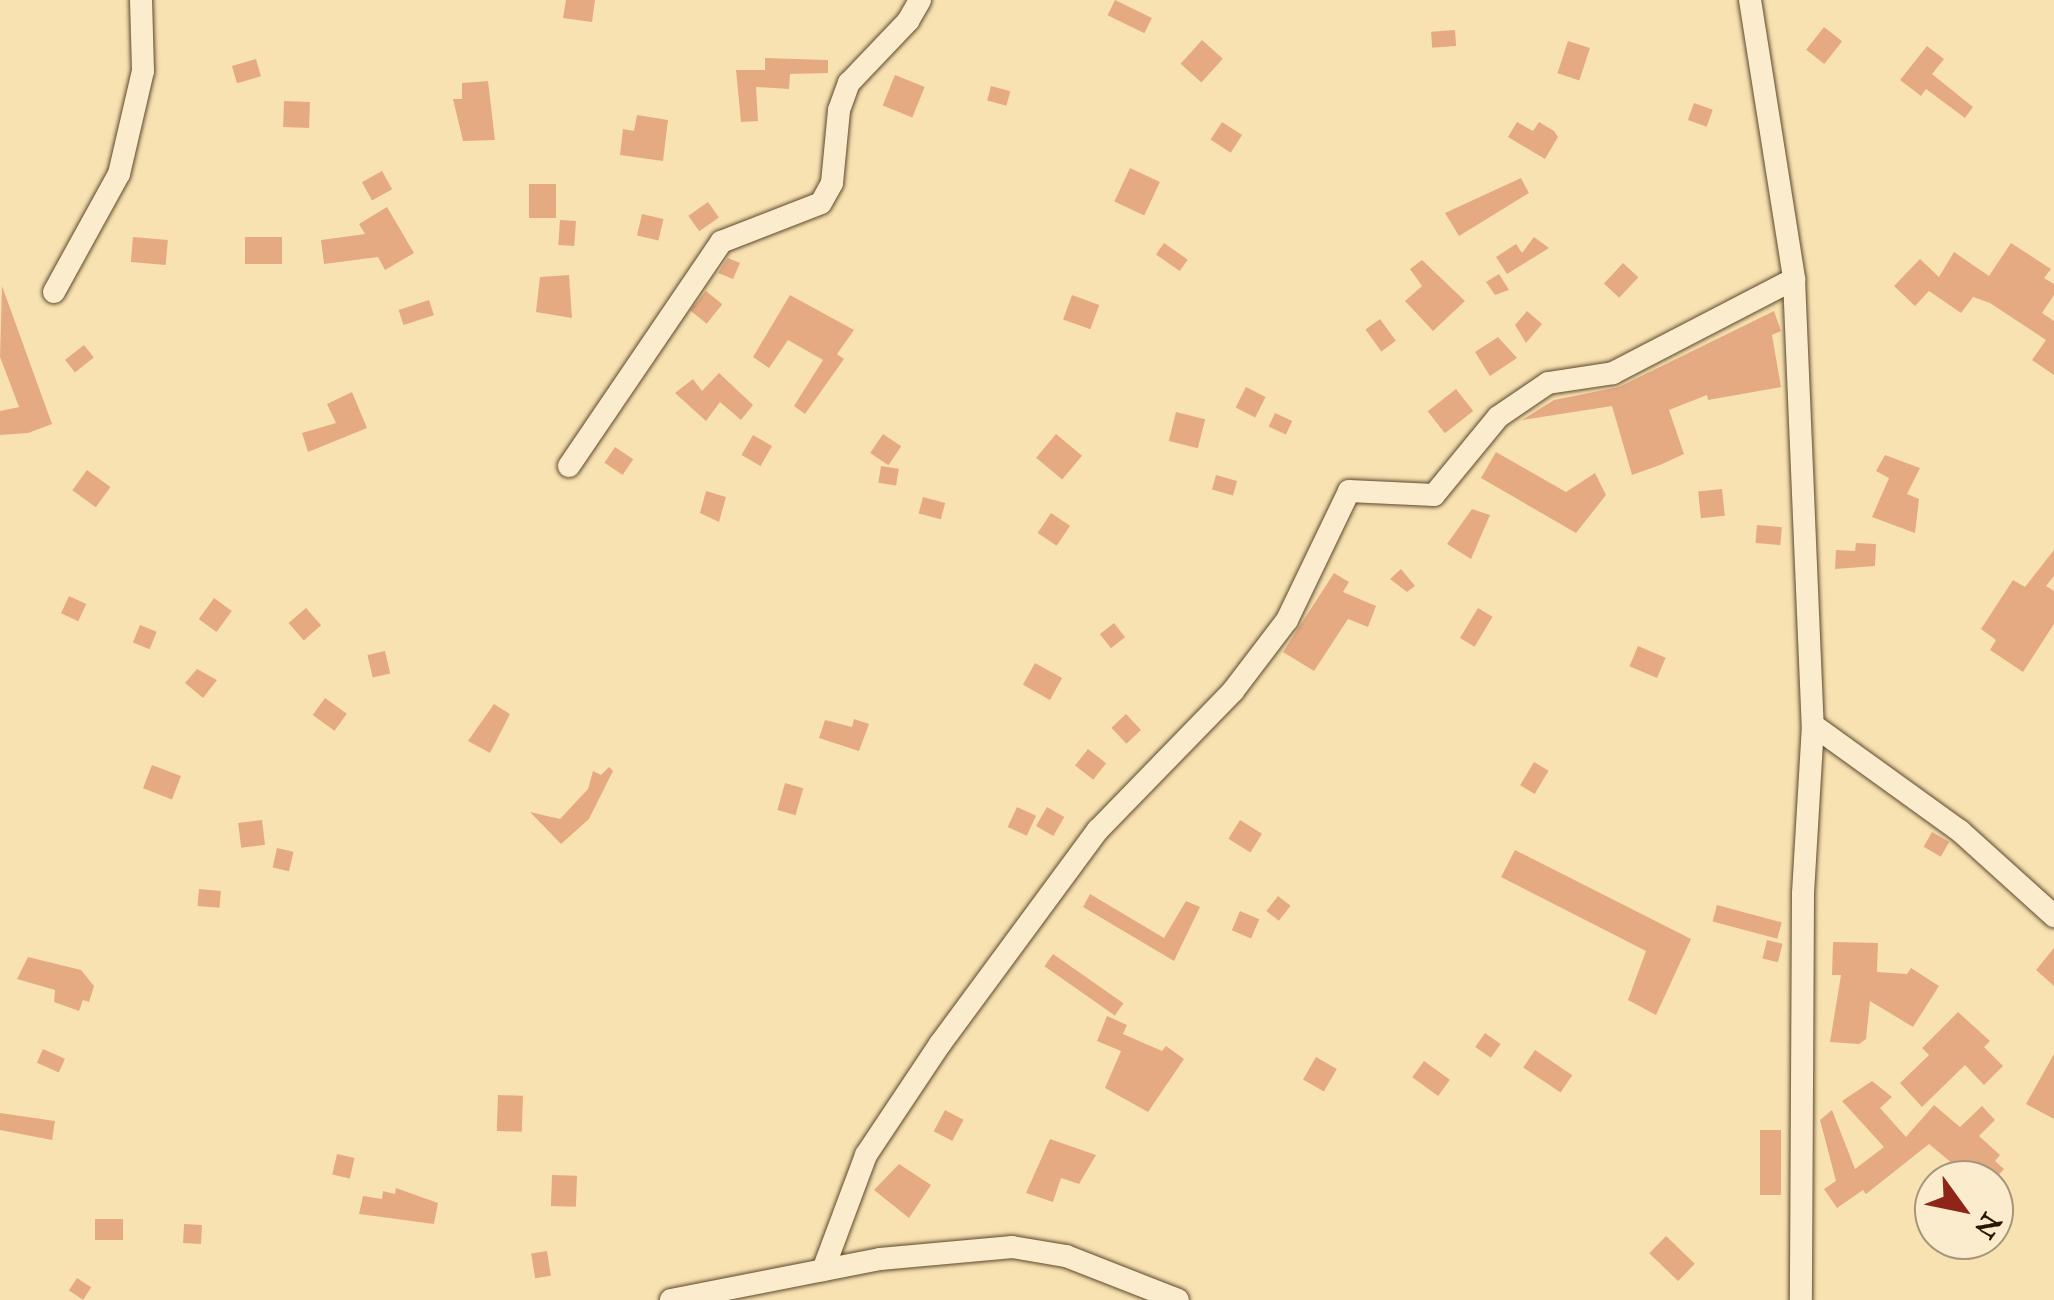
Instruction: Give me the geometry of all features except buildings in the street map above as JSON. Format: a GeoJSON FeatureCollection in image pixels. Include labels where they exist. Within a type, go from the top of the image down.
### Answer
{"type":"FeatureCollection","features":[{"type":"Feature","properties":{"kind":"street"},"geometry":{"type":"LineString","coordinates":[[54,292],[119,174],[143,70],[141,0]]}},
{"type":"Feature","properties":{"kind":"street"},"geometry":{"type":"LineString","coordinates":[[569,466],[721,242],[821,203],[832,183],[839,110],[849,82],[908,22],[920,0]]}},
{"type":"Feature","properties":{"kind":"street"},"geometry":{"type":"LineString","coordinates":[[1750,0],[1794,278],[1813,725],[1804,894],[1801,1300]]}},
{"type":"Feature","properties":{"kind":"street"},"geometry":{"type":"LineString","coordinates":[[823,1270],[866,1155],[940,1044],[1098,830],[1233,691],[1287,620],[1349,491],[1434,495],[1498,417],[1548,384],[1613,373],[1794,278]]}},
{"type":"Feature","properties":{"kind":"street"},"geometry":{"type":"LineString","coordinates":[[1813,725],[1960,832],[2054,916]]}},
{"type":"Feature","properties":{"kind":"street"},"geometry":{"type":"LineString","coordinates":[[671,1300],[952,1248],[1012,1248],[1066,1256],[1178,1300]]}}]}
